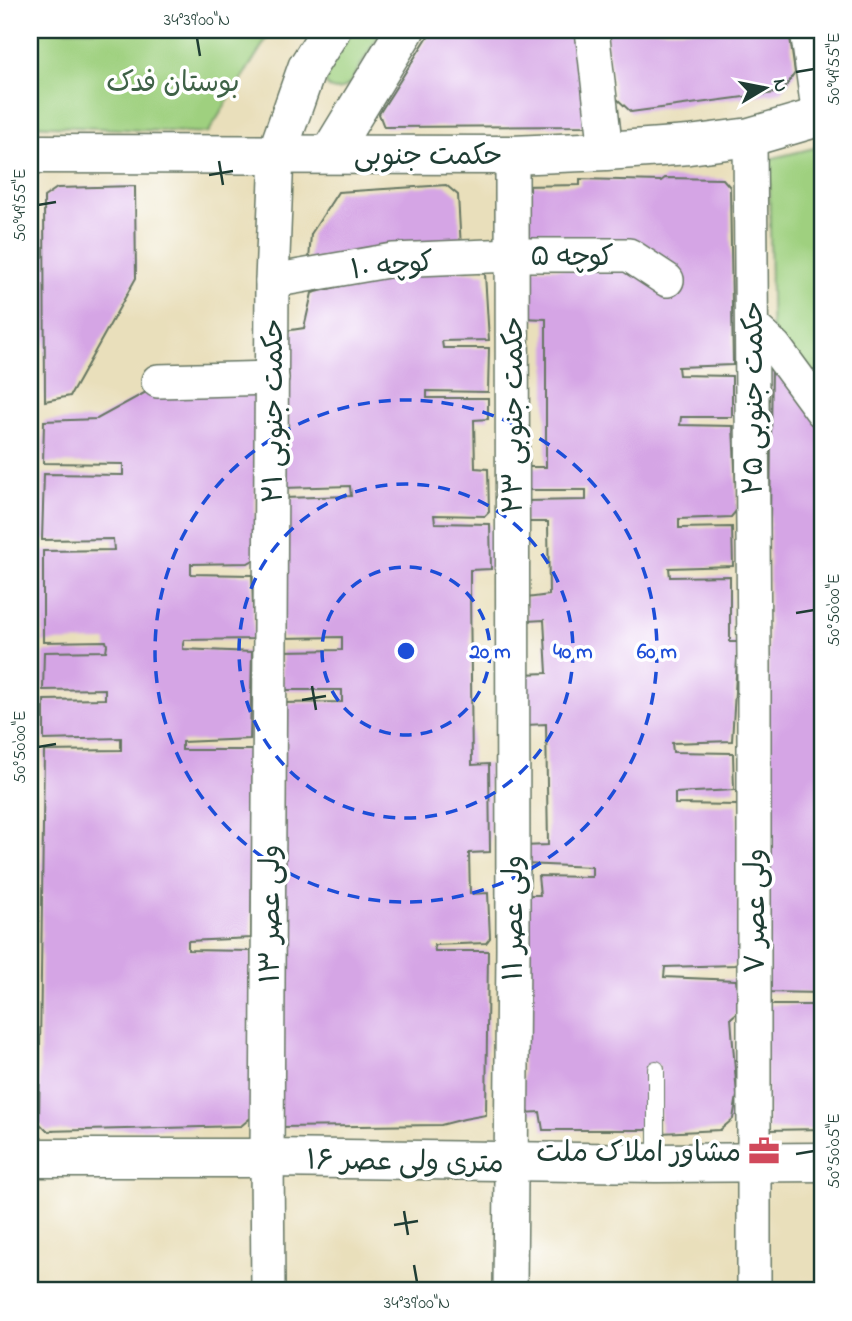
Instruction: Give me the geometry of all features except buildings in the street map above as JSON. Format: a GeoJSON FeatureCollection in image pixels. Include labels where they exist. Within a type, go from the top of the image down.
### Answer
{"type":"FeatureCollection","features":[{"type":"Feature","properties":{"kind":"street"},"geometry":{"type":"LineString","coordinates":[[277,153],[307,68],[331,30]]}},
{"type":"Feature","properties":{"kind":"street"},"geometry":{"type":"LineString","coordinates":[[330,153],[405,30]]}},
{"type":"Feature","properties":{"kind":"street"},"geometry":{"type":"LineString","coordinates":[[592,30],[606,151]]}},
{"type":"Feature","properties":{"kind":"street"},"geometry":{"type":"LineString","coordinates":[[807,30],[821,116]]}},
{"type":"Feature","properties":{"kind":"street"},"geometry":{"type":"LineString","coordinates":[[307,68],[309,84],[317,101],[329,107],[345,105],[365,96]]}},
{"type":"Feature","properties":{"kind":"street","name":"حکمت جنوبی"},"geometry":{"type":"LineString","coordinates":[[30,154],[512,155],[606,151],[750,137],[821,116]]}},
{"type":"Feature","properties":{"kind":"street","name":"حکمت جنوبی ۲۵"},"geometry":{"type":"LineString","coordinates":[[750,137],[754,660]]}},
{"type":"Feature","properties":{"kind":"street","name":"حکمت جنوبی ۲۱"},"geometry":{"type":"LineString","coordinates":[[270,669],[272,281],[277,153]]}},
{"type":"Feature","properties":{"kind":"street","name":"حکمت جنوبی ۲۳"},"geometry":{"type":"LineString","coordinates":[[512,155],[512,675]]}},
{"type":"Feature","properties":{"kind":"street","name":"کوچه ۱۰"},"geometry":{"type":"LineString","coordinates":[[272,281],[393,260],[512,255]]}},
{"type":"Feature","properties":{"kind":"street","name":"کوچه ۵"},"geometry":{"type":"LineString","coordinates":[[512,255],[629,255],[667,280]]}},
{"type":"Feature","properties":{"kind":"street"},"geometry":{"type":"LineString","coordinates":[[752,326],[775,347],[822,411]]}},
{"type":"Feature","properties":{"kind":"street"},"geometry":{"type":"LineString","coordinates":[[158,381],[272,378]]}},
{"type":"Feature","properties":{"kind":"street","name":"ولی عصر ۷"},"geometry":{"type":"LineString","coordinates":[[754,660],[754,1291]]}},
{"type":"Feature","properties":{"kind":"street","name":"ولی عصر ۱۳"},"geometry":{"type":"LineString","coordinates":[[268,1291],[270,669]]}},
{"type":"Feature","properties":{"kind":"street","name":"ولی عصر ۱۱"},"geometry":{"type":"LineString","coordinates":[[510,1291],[512,675]]}},
{"type":"Feature","properties":{"kind":"street","name":"۱۶ متری ولی عصر"},"geometry":{"type":"LineString","coordinates":[[30,1158],[822,1162]]}},
{"type":"Feature","properties":{"kind":"lane"},"geometry":{"type":"LineString","coordinates":[[656,1069],[656,1163]]}},
{"type":"Feature","properties":{"kind":"green space","name":"بوستان فدک"},"geometry":{"type":"Polygon","coordinates":[[[30,30],[272,30],[208,133],[30,125],[30,30]]]}},
{"type":"Feature","properties":{"kind":"green space"},"geometry":{"type":"Polygon","coordinates":[[[351,30],[382,30],[350,83],[337,90],[329,88],[326,80],[327,69],[351,30]]]}},
{"type":"Feature","properties":{"kind":"green space"},"geometry":{"type":"Polygon","coordinates":[[[822,146],[822,423],[772,363],[769,159],[822,146]]]}},
{"type":"Feature","properties":{"kind":"place","name":"مشاور املاک ملت"},"geometry":{"type":"Point","coordinates":[764,1151]}}]}
